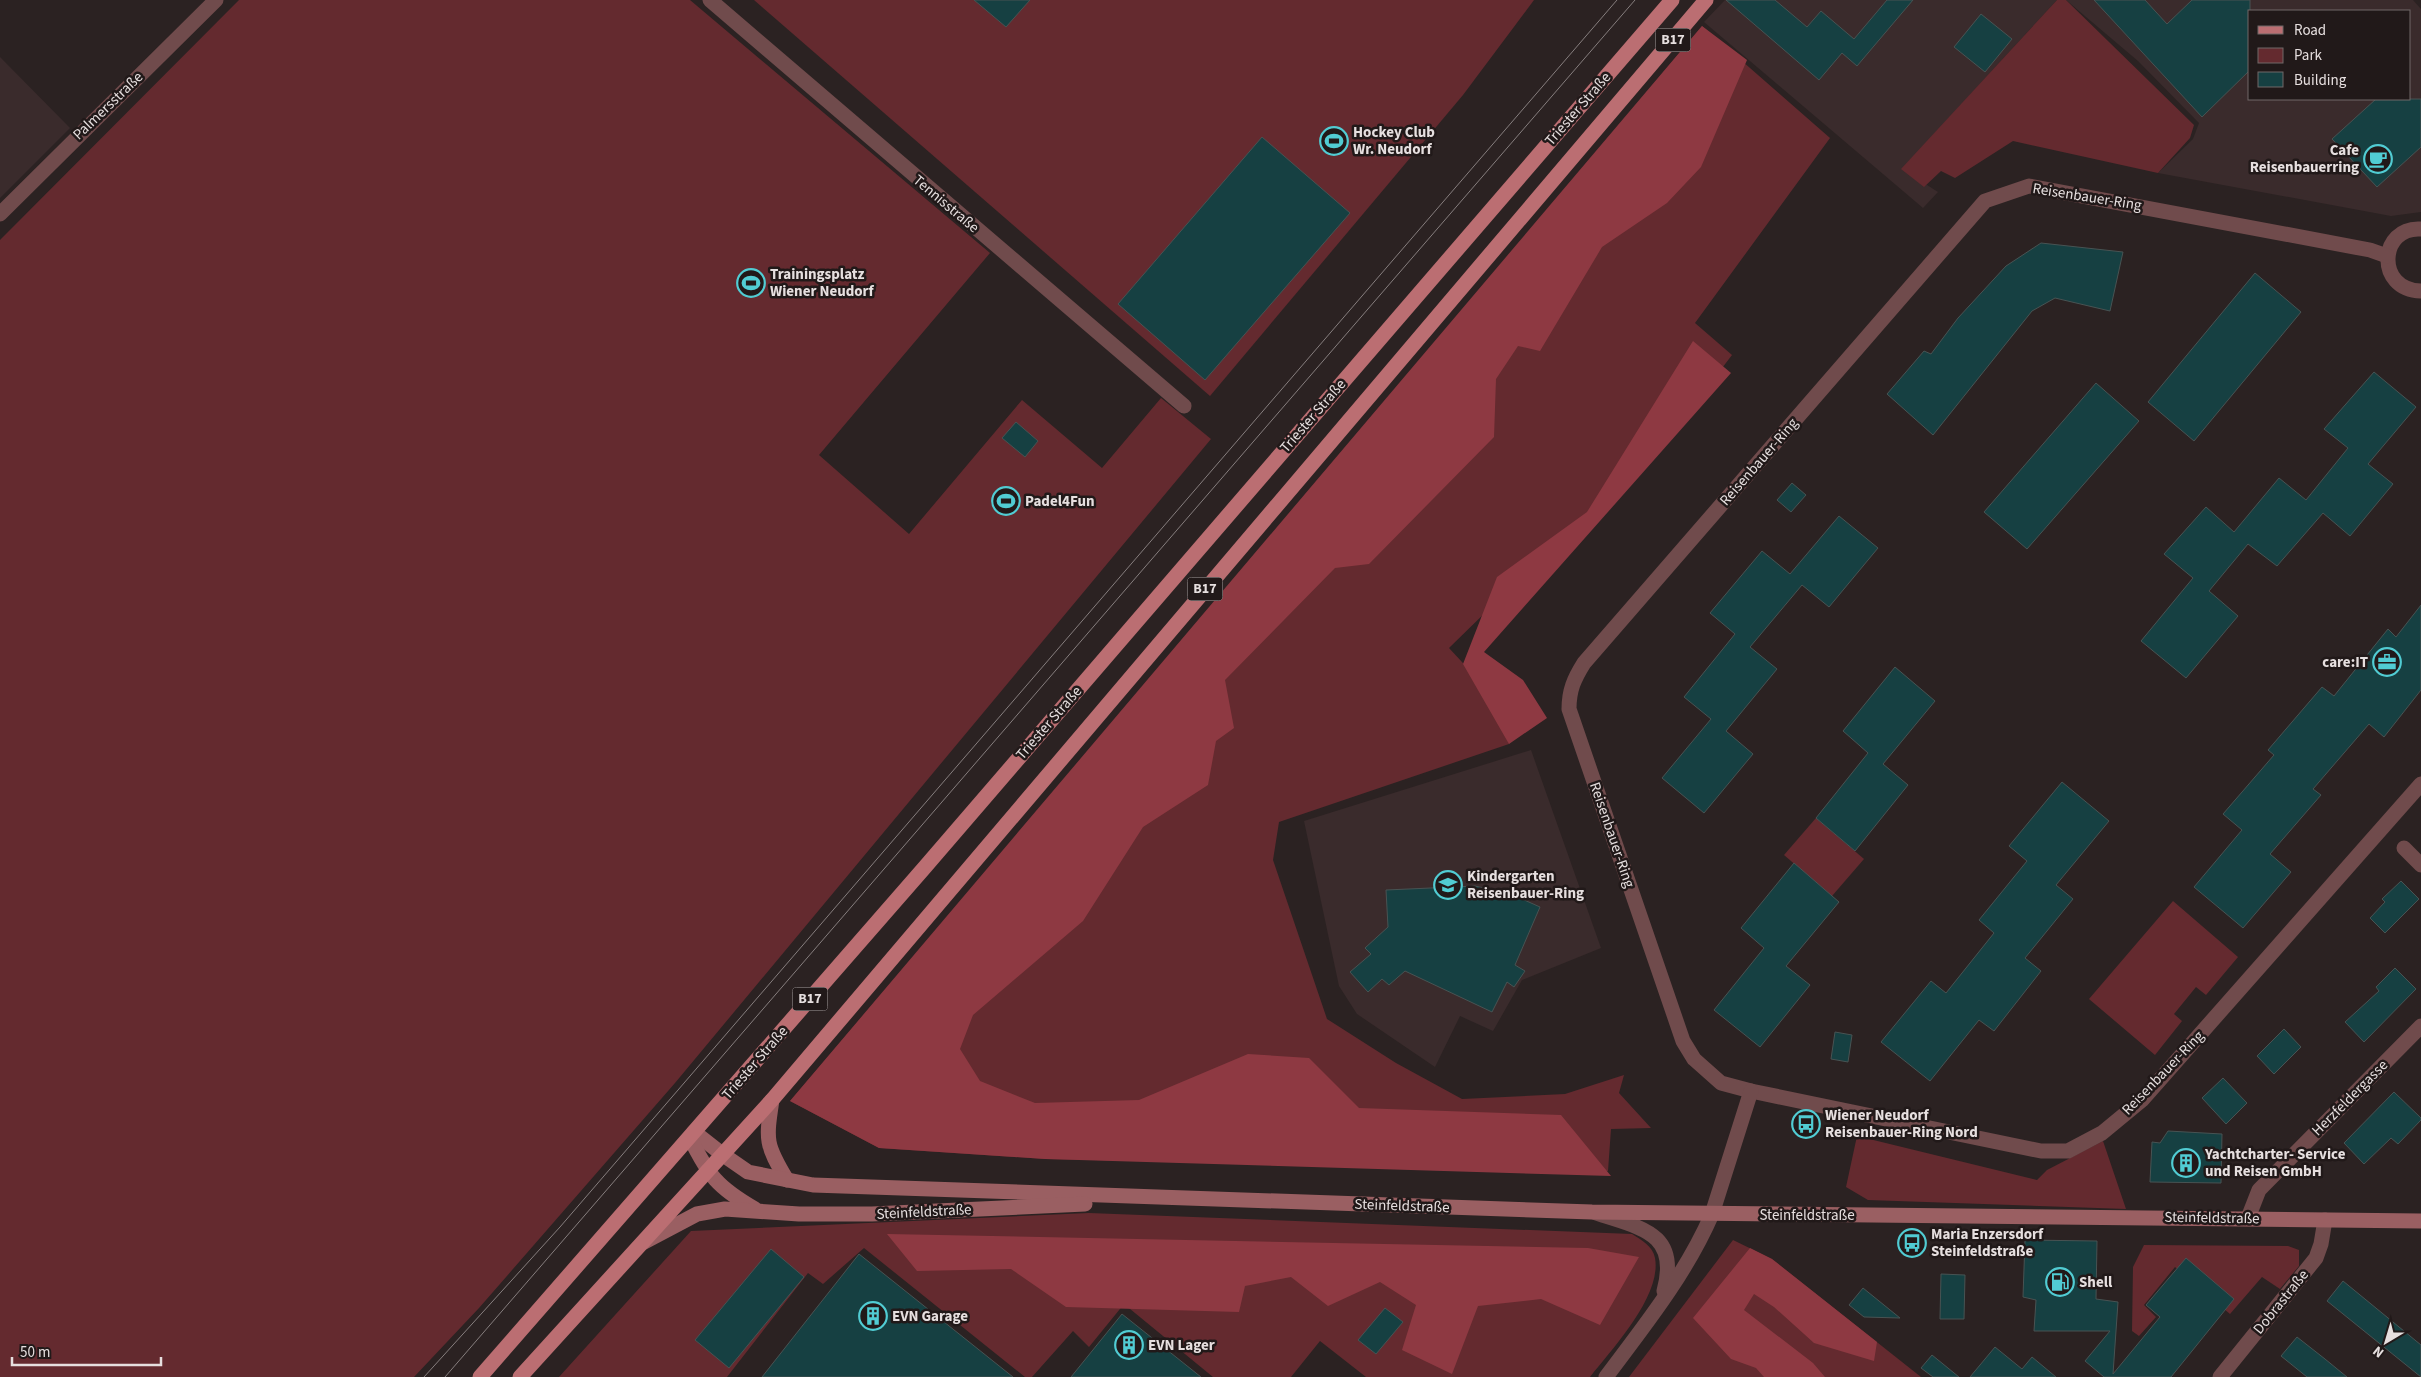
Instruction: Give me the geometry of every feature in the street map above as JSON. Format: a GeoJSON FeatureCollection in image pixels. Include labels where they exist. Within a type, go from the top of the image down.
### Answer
{"type":"FeatureCollection","features":[{"type":"Feature","properties":{"kind":"main road","name":"Triester Straße"},"geometry":{"type":"LineString","coordinates":[[480,1377],[692,1135],[1672,0]]}},
{"type":"Feature","properties":{"kind":"main road","name":"Triester Straße"},"geometry":{"type":"LineString","coordinates":[[520,1377],[772,1100],[1706,0]]}},
{"type":"Feature","properties":{"kind":"main road"},"geometry":{"type":"LineString","coordinates":[[772,1100],[767,1135],[772,1155],[787,1180]]}},
{"type":"Feature","properties":{"kind":"main road","name":"Steinfeldstraße"},"geometry":{"type":"LineString","coordinates":[[692,1135],[748,1172],[813,1186],[1592,1212],[2421,1221]]}},
{"type":"Feature","properties":{"kind":"main road","name":"Steinfeldstraße"},"geometry":{"type":"LineString","coordinates":[[692,1135],[706,1171],[729,1194],[756,1210],[798,1214],[872,1214],[1193,1200]]}},
{"type":"Feature","properties":{"kind":"main road"},"geometry":{"type":"LineString","coordinates":[[644,1242],[697,1214],[725,1209],[756,1210]]}},
{"type":"Feature","properties":{"kind":"street","name":"Palmersstraße"},"geometry":{"type":"LineString","coordinates":[[0,214],[216,0]]}},
{"type":"Feature","properties":{"kind":"street","name":"Tennisstraße"},"geometry":{"type":"LineString","coordinates":[[710,0],[1184,406]]}},
{"type":"Feature","properties":{"kind":"street","name":"Reisenbauer-Ring"},"geometry":{"type":"LineString","coordinates":[[2387,256],[2370,250],[2029,186],[1985,201],[1584,663],[1574,679],[1569,694],[1569,709],[1683,1041],[1694,1059],[1720,1083],[2041,1151],[2068,1151],[2102,1133],[2142,1100],[2421,784]]}},
{"type":"Feature","properties":{"kind":"street"},"geometry":{"type":"LineString","coordinates":[[2421,229],[2411,230],[2400,235],[2391,244],[2387,256],[2388,267],[2393,278],[2401,286],[2412,291],[2421,291]]}},
{"type":"Feature","properties":{"kind":"street"},"geometry":{"type":"LineString","coordinates":[[2404,848],[2421,865]]}},
{"type":"Feature","properties":{"kind":"street","name":"Herzfeldergasse"},"geometry":{"type":"LineString","coordinates":[[2248,1218],[2258,1190],[2421,1026]]}},
{"type":"Feature","properties":{"kind":"street"},"geometry":{"type":"LineString","coordinates":[[1606,1377],[1660,1306],[1692,1254],[1712,1214],[1751,1091]]}},
{"type":"Feature","properties":{"kind":"street"},"geometry":{"type":"LineString","coordinates":[[1592,1212],[1651,1232],[1663,1248],[1670,1269],[1660,1306]]}},
{"type":"Feature","properties":{"kind":"street","name":"Dobrastraße"},"geometry":{"type":"LineString","coordinates":[[2220,1377],[2316,1258],[2321,1244],[2325,1220]]}},
{"type":"Feature","properties":{"kind":"shaded area"},"geometry":{"type":"Polygon","coordinates":[[[1725,0],[2057,0],[1902,169],[1938,192],[1923,208],[1704,22],[1725,0]]]}},
{"type":"Feature","properties":{"kind":"shaded area"},"geometry":{"type":"Polygon","coordinates":[[[2066,0],[2413,0],[2421,9],[2421,212],[2391,216],[2158,173],[2193,139],[2199,123],[2138,61],[2066,0]]]}},
{"type":"Feature","properties":{"kind":"shaded area"},"geometry":{"type":"Polygon","coordinates":[[[1702,26],[1747,60],[1701,167],[1667,203],[1602,247],[1540,351],[1518,346],[1496,379],[1494,437],[1369,564],[1335,568],[1225,680],[1234,728],[1216,741],[1208,785],[1143,827],[1083,921],[973,1015],[960,1049],[980,1081],[1035,1103],[1139,1100],[1248,1054],[1309,1058],[1359,1108],[1561,1115],[1611,1176],[1045,1159],[879,1148],[790,1101],[1702,26]]]}},
{"type":"Feature","properties":{"kind":"shaded area"},"geometry":{"type":"Polygon","coordinates":[[[0,57],[70,128],[0,198],[0,57]]]}},
{"type":"Feature","properties":{"kind":"shaded area"},"geometry":{"type":"Polygon","coordinates":[[[1693,341],[1731,373],[1484,652],[1523,680],[1547,718],[1509,744],[1463,664],[1497,577],[1587,512],[1693,341]]]}},
{"type":"Feature","properties":{"kind":"shaded area","name":"Kindergarten Reisenbauer-Ring"},"geometry":{"type":"Polygon","coordinates":[[[1531,750],[1601,948],[1522,980],[1493,1031],[1460,1016],[1435,1067],[1357,1014],[1339,986],[1304,821],[1531,750]]]}},
{"type":"Feature","properties":{"kind":"shaded area"},"geometry":{"type":"Polygon","coordinates":[[[887,1234],[1588,1248],[1639,1257],[1600,1325],[1541,1299],[1478,1306],[1452,1374],[1402,1350],[1416,1305],[1380,1282],[1328,1306],[1291,1277],[1245,1286],[1239,1312],[1066,1307],[1011,1269],[917,1271],[887,1234]]]}},
{"type":"Feature","properties":{"kind":"shaded area"},"geometry":{"type":"Polygon","coordinates":[[[1750,1248],[1772,1259],[1877,1342],[1874,1361],[1814,1343],[1774,1307],[1754,1294],[1744,1310],[1813,1363],[1825,1377],[1764,1377],[1756,1368],[1731,1359],[1693,1318],[1750,1248]]]}},
{"type":"Feature","properties":{"kind":"green space"},"geometry":{"type":"Polygon","coordinates":[[[239,0],[690,0],[990,253],[819,455],[909,534],[1022,400],[1102,468],[1161,398],[1211,439],[675,1083],[479,1308],[414,1377],[0,1377],[0,240],[239,0]]]}},
{"type":"Feature","properties":{"kind":"green space"},"geometry":{"type":"Polygon","coordinates":[[[754,0],[1534,0],[1463,95],[1210,396],[754,0]]]}},
{"type":"Feature","properties":{"kind":"green space"},"geometry":{"type":"Polygon","coordinates":[[[2057,0],[2066,0],[2194,125],[2190,138],[2158,173],[2013,141],[1955,178],[1941,171],[1924,187],[1901,169],[2057,0]]]}},
{"type":"Feature","properties":{"kind":"green space"},"geometry":{"type":"Polygon","coordinates":[[[1702,26],[1830,138],[1695,323],[1732,355],[1684,418],[1449,648],[1501,704],[1509,744],[1279,822],[1273,860],[1327,1019],[1396,1063],[1462,1099],[1565,1094],[1624,1075],[1619,1093],[1651,1128],[1611,1129],[1608,1171],[1045,1159],[879,1148],[790,1101],[1359,436],[1702,26]]]}},
{"type":"Feature","properties":{"kind":"green space"},"geometry":{"type":"Polygon","coordinates":[[[1816,818],[1864,859],[1832,896],[1784,855],[1816,818]]]}},
{"type":"Feature","properties":{"kind":"green space"},"geometry":{"type":"Polygon","coordinates":[[[2173,901],[2238,957],[2206,995],[2196,987],[2174,1014],[2182,1021],[2155,1055],[2089,999],[2173,901]]]}},
{"type":"Feature","properties":{"kind":"green space"},"geometry":{"type":"Polygon","coordinates":[[[1857,1136],[2037,1180],[2047,1170],[2103,1141],[2126,1209],[1868,1200],[1846,1187],[1857,1136]]]}},
{"type":"Feature","properties":{"kind":"green space"},"geometry":{"type":"Polygon","coordinates":[[[1089,1213],[1632,1234],[1652,1250],[1655,1258],[1655,1273],[1651,1289],[1633,1321],[1590,1377],[1366,1377],[1320,1341],[1291,1377],[1213,1377],[1124,1304],[1089,1347],[1073,1331],[1032,1377],[1025,1377],[864,1248],[823,1284],[808,1273],[727,1377],[559,1377],[691,1231],[1089,1213]]]}},
{"type":"Feature","properties":{"kind":"green space"},"geometry":{"type":"Polygon","coordinates":[[[1733,1240],[1772,1259],[1921,1377],[1629,1377],[1733,1240]]]}},
{"type":"Feature","properties":{"kind":"green space"},"geometry":{"type":"Polygon","coordinates":[[[2144,1245],[2288,1246],[2299,1250],[2299,1266],[2280,1289],[2262,1277],[2230,1314],[2175,1267],[2144,1305],[2156,1317],[2139,1336],[2132,1331],[2133,1267],[2144,1245]]]}},
{"type":"Feature","properties":{"kind":"building"},"geometry":{"type":"Polygon","coordinates":[[[974,0],[1030,0],[1006,27],[974,0]]]}},
{"type":"Feature","properties":{"kind":"building"},"geometry":{"type":"Polygon","coordinates":[[[1726,0],[1775,0],[1807,27],[1821,11],[1854,39],[1887,0],[1913,0],[1857,66],[1842,53],[1819,80],[1726,0]]]}},
{"type":"Feature","properties":{"kind":"building"},"geometry":{"type":"Polygon","coordinates":[[[2094,0],[2145,0],[2167,24],[2192,0],[2250,0],[2250,10],[2248,10],[2248,72],[2202,117],[2094,0]]]}},
{"type":"Feature","properties":{"kind":"building"},"geometry":{"type":"Polygon","coordinates":[[[1981,14],[2012,39],[1985,72],[1954,47],[1981,14]]]}},
{"type":"Feature","properties":{"kind":"building"},"geometry":{"type":"Polygon","coordinates":[[[2421,99],[2421,147],[2377,187],[2332,139],[2375,100],[2421,99]]]}},
{"type":"Feature","properties":{"kind":"building"},"geometry":{"type":"Polygon","coordinates":[[[1262,137],[1350,213],[1205,380],[1118,304],[1262,137]]]}},
{"type":"Feature","properties":{"kind":"building"},"geometry":{"type":"Polygon","coordinates":[[[2041,243],[2123,252],[2110,311],[2055,298],[2032,311],[1933,435],[1887,394],[1924,351],[1931,354],[1958,318],[2006,266],[2041,243]]]}},
{"type":"Feature","properties":{"kind":"building"},"geometry":{"type":"Polygon","coordinates":[[[2255,273],[2301,312],[2194,441],[2148,402],[2255,273]]]}},
{"type":"Feature","properties":{"kind":"building"},"geometry":{"type":"Polygon","coordinates":[[[2374,372],[2416,407],[2368,464],[2393,484],[2350,536],[2323,513],[2277,566],[2248,544],[2209,591],[2238,616],[2186,678],[2141,641],[2193,578],[2164,554],[2206,507],[2234,532],[2279,478],[2306,500],[2348,448],[2324,429],[2374,372]]]}},
{"type":"Feature","properties":{"kind":"building"},"geometry":{"type":"Polygon","coordinates":[[[2096,383],[2139,421],[2027,549],[1984,512],[2096,383]]]}},
{"type":"Feature","properties":{"kind":"building"},"geometry":{"type":"Polygon","coordinates":[[[1016,422],[1038,441],[1025,457],[1002,438],[1016,422]]]}},
{"type":"Feature","properties":{"kind":"building"},"geometry":{"type":"Polygon","coordinates":[[[1792,483],[1806,495],[1791,512],[1777,500],[1792,483]]]}},
{"type":"Feature","properties":{"kind":"building"},"geometry":{"type":"Polygon","coordinates":[[[1839,516],[1878,548],[1829,607],[1802,585],[1750,647],[1777,669],[1726,731],[1753,754],[1704,813],[1662,778],[1711,719],[1684,697],[1735,634],[1710,613],[1762,551],[1790,574],[1839,516]]]}},
{"type":"Feature","properties":{"kind":"building"},"geometry":{"type":"Polygon","coordinates":[[[2421,605],[2421,690],[2384,737],[2369,724],[2313,789],[2321,795],[2270,854],[2291,872],[2243,928],[2194,887],[2242,830],[2223,814],[2274,755],[2268,750],[2322,687],[2334,696],[2388,629],[2396,637],[2421,605]]]}},
{"type":"Feature","properties":{"kind":"building"},"geometry":{"type":"Polygon","coordinates":[[[1895,667],[1935,701],[1883,764],[1908,785],[1855,851],[1816,818],[1868,753],[1843,731],[1895,667]]]}},
{"type":"Feature","properties":{"kind":"building"},"geometry":{"type":"Polygon","coordinates":[[[2062,782],[2109,821],[2056,885],[2073,899],[2025,958],[2041,971],[1994,1031],[1979,1020],[1930,1081],[1881,1042],[1931,981],[1946,993],[1994,933],[1979,920],[2027,861],[2009,846],[2062,782]]]}},
{"type":"Feature","properties":{"kind":"building"},"geometry":{"type":"Polygon","coordinates":[[[1794,863],[1839,902],[1786,966],[1810,985],[1760,1047],[1714,1010],[1764,948],[1741,928],[1794,863]]]}},
{"type":"Feature","properties":{"kind":"building"},"geometry":{"type":"Polygon","coordinates":[[[2401,881],[2419,899],[2385,933],[2370,918],[2385,902],[2382,899],[2401,881]]]}},
{"type":"Feature","properties":{"kind":"building"},"geometry":{"type":"Polygon","coordinates":[[[1475,886],[1513,895],[1540,907],[1515,965],[1525,971],[1514,987],[1507,982],[1492,1012],[1405,971],[1389,985],[1382,979],[1368,992],[1350,972],[1371,954],[1365,948],[1388,927],[1386,890],[1475,886]]]}},
{"type":"Feature","properties":{"kind":"building"},"geometry":{"type":"Polygon","coordinates":[[[2395,968],[2416,989],[2364,1042],[2345,1022],[2379,991],[2376,987],[2395,968]]]}},
{"type":"Feature","properties":{"kind":"building"},"geometry":{"type":"Polygon","coordinates":[[[2284,1029],[2301,1047],[2274,1074],[2257,1056],[2284,1029]]]}},
{"type":"Feature","properties":{"kind":"building"},"geometry":{"type":"Polygon","coordinates":[[[1835,1032],[1852,1035],[1848,1062],[1831,1059],[1835,1032]]]}},
{"type":"Feature","properties":{"kind":"building"},"geometry":{"type":"Polygon","coordinates":[[[2223,1078],[2247,1103],[2226,1124],[2202,1098],[2223,1078]]]}},
{"type":"Feature","properties":{"kind":"building"},"geometry":{"type":"Polygon","coordinates":[[[2394,1092],[2421,1120],[2398,1144],[2391,1138],[2364,1164],[2344,1143],[2394,1092]]]}},
{"type":"Feature","properties":{"kind":"building","name":"Yachtcharter- Service und Reisen GmbH"},"geometry":{"type":"Polygon","coordinates":[[[2168,1131],[2222,1134],[2221,1183],[2150,1182],[2152,1142],[2160,1143],[2168,1131]]]}},
{"type":"Feature","properties":{"kind":"building"},"geometry":{"type":"Polygon","coordinates":[[[2025,1240],[2097,1241],[2096,1299],[2118,1302],[2113,1374],[2160,1317],[2146,1305],[2186,1258],[2234,1299],[2171,1377],[2104,1377],[2085,1361],[2110,1331],[2034,1331],[2036,1300],[2023,1297],[2025,1240]]]}},
{"type":"Feature","properties":{"kind":"building"},"geometry":{"type":"Polygon","coordinates":[[[771,1249],[804,1277],[729,1368],[695,1340],[771,1249]]]}},
{"type":"Feature","properties":{"kind":"building","name":"EVN Garage"},"geometry":{"type":"Polygon","coordinates":[[[859,1254],[1013,1377],[762,1377],[859,1254]]]}},
{"type":"Feature","properties":{"kind":"building"},"geometry":{"type":"Polygon","coordinates":[[[1941,1274],[1965,1275],[1964,1319],[1940,1319],[1941,1274]]]}},
{"type":"Feature","properties":{"kind":"building"},"geometry":{"type":"Polygon","coordinates":[[[2343,1281],[2421,1345],[2421,1377],[2327,1301],[2343,1281]]]}},
{"type":"Feature","properties":{"kind":"building"},"geometry":{"type":"Polygon","coordinates":[[[1863,1288],[1900,1318],[1864,1317],[1849,1305],[1863,1288]]]}},
{"type":"Feature","properties":{"kind":"building"},"geometry":{"type":"Polygon","coordinates":[[[1385,1308],[1403,1322],[1376,1354],[1358,1340],[1385,1308]]]}},
{"type":"Feature","properties":{"kind":"building","name":"EVN Lager"},"geometry":{"type":"Polygon","coordinates":[[[1122,1314],[1201,1377],[1071,1377],[1122,1314]]]}},
{"type":"Feature","properties":{"kind":"building"},"geometry":{"type":"Polygon","coordinates":[[[2297,1337],[2347,1377],[2307,1377],[2281,1356],[2297,1337]]]}},
{"type":"Feature","properties":{"kind":"building"},"geometry":{"type":"Polygon","coordinates":[[[1995,1347],[2022,1369],[2032,1357],[2056,1377],[1970,1377],[1995,1347]]]}},
{"type":"Feature","properties":{"kind":"building"},"geometry":{"type":"Polygon","coordinates":[[[1932,1355],[1959,1377],[1933,1377],[1921,1368],[1932,1355]]]}},
{"type":"Feature","properties":{"kind":"tram line"},"geometry":{"type":"LineString","coordinates":[[424,1377],[560,1227],[1617,0]]}},
{"type":"Feature","properties":{"kind":"tram line"},"geometry":{"type":"LineString","coordinates":[[445,1377],[1635,0]]}},
{"type":"Feature","properties":{"kind":"place","name":"Hockey Club Wr. Neudorf"},"geometry":{"type":"Point","coordinates":[1334,141]}},
{"type":"Feature","properties":{"kind":"place","name":"Cafe Reisenbauerring"},"geometry":{"type":"Point","coordinates":[2378,159]}},
{"type":"Feature","properties":{"kind":"place","name":"Trainingsplatz Wiener Neudorf"},"geometry":{"type":"Point","coordinates":[751,283]}},
{"type":"Feature","properties":{"kind":"place","name":"Padel4Fun"},"geometry":{"type":"Point","coordinates":[1006,501]}},
{"type":"Feature","properties":{"kind":"place","name":"care:IT"},"geometry":{"type":"Point","coordinates":[2387,662]}},
{"type":"Feature","properties":{"kind":"place","name":"Kindergarten Reisenbauer-Ring"},"geometry":{"type":"Point","coordinates":[1448,885]}},
{"type":"Feature","properties":{"kind":"place","name":"Wiener Neudorf Reisenbauer-Ring Nord"},"geometry":{"type":"Point","coordinates":[1806,1124]}},
{"type":"Feature","properties":{"kind":"place","name":"Yachtcharter- Service und Reisen GmbH"},"geometry":{"type":"Point","coordinates":[2186,1163]}},
{"type":"Feature","properties":{"kind":"place","name":"Maria Enzersdorf Steinfeldstraße"},"geometry":{"type":"Point","coordinates":[1912,1243]}},
{"type":"Feature","properties":{"kind":"place","name":"Shell"},"geometry":{"type":"Point","coordinates":[2060,1282]}},
{"type":"Feature","properties":{"kind":"place","name":"EVN Garage"},"geometry":{"type":"Point","coordinates":[873,1316]}},
{"type":"Feature","properties":{"kind":"place","name":"EVN Lager"},"geometry":{"type":"Point","coordinates":[1129,1345]}}]}
